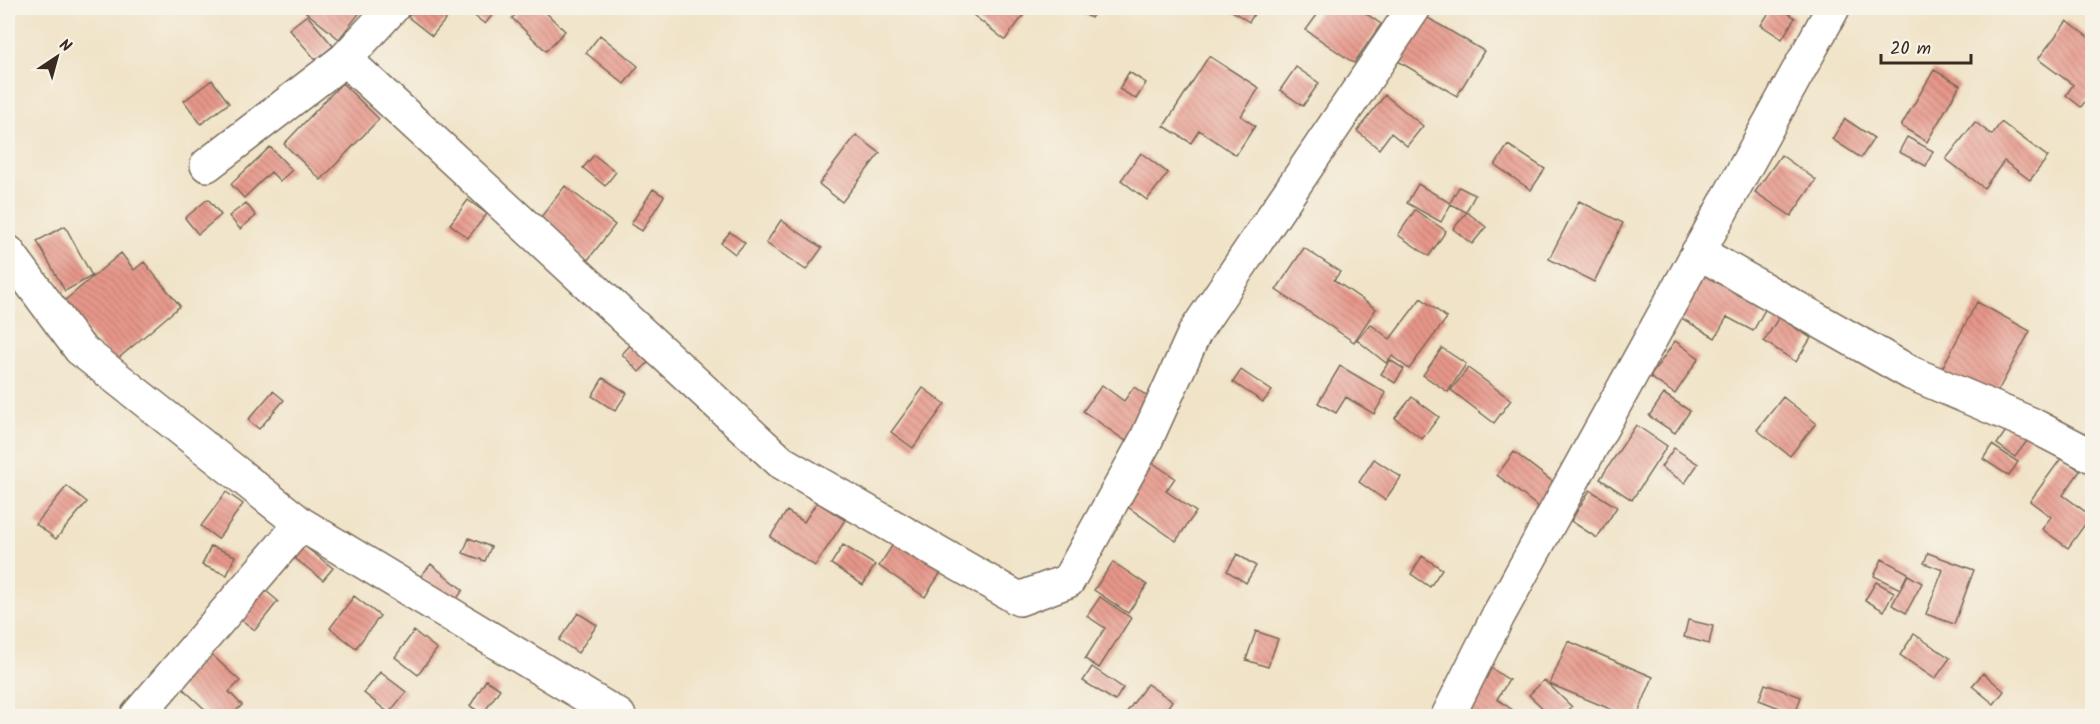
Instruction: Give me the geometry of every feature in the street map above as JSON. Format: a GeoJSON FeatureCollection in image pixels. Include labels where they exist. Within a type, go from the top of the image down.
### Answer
{"type":"FeatureCollection","features":[{"type":"Feature","properties":{"kind":"street"},"geometry":{"type":"LineString","coordinates":[[207,165],[345,59],[392,8]]}},
{"type":"Feature","properties":{"kind":"street"},"geometry":{"type":"LineString","coordinates":[[345,59],[781,462],[1019,599],[1068,581],[1146,440],[1195,332],[1414,8]]}},
{"type":"Feature","properties":{"kind":"street"},"geometry":{"type":"LineString","coordinates":[[1448,717],[1498,616],[1833,8]]}},
{"type":"Feature","properties":{"kind":"street"},"geometry":{"type":"LineString","coordinates":[[8,252],[80,349],[301,524],[619,717]]}},
{"type":"Feature","properties":{"kind":"street"},"geometry":{"type":"LineString","coordinates":[[1698,252],[1911,373],[2031,424],[2092,456]]}},
{"type":"Feature","properties":{"kind":"street"},"geometry":{"type":"LineString","coordinates":[[137,717],[301,524]]}},
{"type":"Feature","properties":{"kind":"building"},"geometry":{"type":"Polygon","coordinates":[[[309,8],[359,8],[362,10],[339,39],[306,12],[309,8]]]}},
{"type":"Feature","properties":{"kind":"building"},"geometry":{"type":"Polygon","coordinates":[[[415,8],[455,8],[432,36],[408,17],[415,8]]]}},
{"type":"Feature","properties":{"kind":"building"},"geometry":{"type":"Polygon","coordinates":[[[464,8],[498,8],[485,24],[464,8]]]}},
{"type":"Feature","properties":{"kind":"building"},"geometry":{"type":"Polygon","coordinates":[[[523,8],[541,8],[565,31],[546,51],[512,18],[523,8]]]}},
{"type":"Feature","properties":{"kind":"building"},"geometry":{"type":"Polygon","coordinates":[[[976,8],[1020,8],[1026,12],[1005,40],[972,14],[976,8]]]}},
{"type":"Feature","properties":{"kind":"building"},"geometry":{"type":"Polygon","coordinates":[[[1075,8],[1098,8],[1091,18],[1075,8]]]}},
{"type":"Feature","properties":{"kind":"building"},"geometry":{"type":"Polygon","coordinates":[[[1228,8],[1258,8],[1249,22],[1228,8]]]}},
{"type":"Feature","properties":{"kind":"building"},"geometry":{"type":"Polygon","coordinates":[[[1322,8],[1358,8],[1381,24],[1354,63],[1306,30],[1322,8]]]}},
{"type":"Feature","properties":{"kind":"building"},"geometry":{"type":"Polygon","coordinates":[[[1772,8],[1780,8],[1795,18],[1782,39],[1761,25],[1772,8]]]}},
{"type":"Feature","properties":{"kind":"building"},"geometry":{"type":"Polygon","coordinates":[[[1418,12],[1484,51],[1457,96],[1391,57],[1418,12]]]}},
{"type":"Feature","properties":{"kind":"building"},"geometry":{"type":"Polygon","coordinates":[[[307,15],[333,46],[316,60],[289,29],[307,15]]]}},
{"type":"Feature","properties":{"kind":"building"},"geometry":{"type":"Polygon","coordinates":[[[2067,21],[2092,40],[2092,92],[2081,107],[2066,95],[2073,85],[2038,59],[2067,21]]]}},
{"type":"Feature","properties":{"kind":"building"},"geometry":{"type":"Polygon","coordinates":[[[600,35],[638,66],[624,84],[586,53],[600,35]]]}},
{"type":"Feature","properties":{"kind":"building"},"geometry":{"type":"Polygon","coordinates":[[[1209,56],[1259,88],[1241,116],[1255,126],[1236,155],[1199,130],[1191,143],[1164,126],[1209,56]]]}},
{"type":"Feature","properties":{"kind":"building"},"geometry":{"type":"Polygon","coordinates":[[[1296,67],[1319,83],[1303,106],[1280,90],[1296,67]]]}},
{"type":"Feature","properties":{"kind":"building"},"geometry":{"type":"Polygon","coordinates":[[[1934,70],[1960,85],[1927,142],[1901,126],[1934,70]]]}},
{"type":"Feature","properties":{"kind":"building"},"geometry":{"type":"Polygon","coordinates":[[[1129,72],[1146,83],[1136,99],[1119,89],[1129,72]]]}},
{"type":"Feature","properties":{"kind":"building"},"geometry":{"type":"Polygon","coordinates":[[[212,80],[229,103],[201,124],[184,101],[212,80]]]}},
{"type":"Feature","properties":{"kind":"building"},"geometry":{"type":"Polygon","coordinates":[[[342,83],[379,119],[321,180],[284,144],[342,83]]]}},
{"type":"Feature","properties":{"kind":"building"},"geometry":{"type":"Polygon","coordinates":[[[1385,95],[1423,126],[1407,146],[1391,133],[1379,149],[1357,131],[1385,95]]]}},
{"type":"Feature","properties":{"kind":"building"},"geometry":{"type":"Polygon","coordinates":[[[1845,119],[1874,138],[1861,158],[1832,139],[1845,119]]]}},
{"type":"Feature","properties":{"kind":"building"},"geometry":{"type":"Polygon","coordinates":[[[1975,122],[1992,135],[2001,122],[2048,157],[2030,180],[2004,161],[1984,188],[1946,159],[1975,122]]]}},
{"type":"Feature","properties":{"kind":"building"},"geometry":{"type":"Polygon","coordinates":[[[856,135],[880,153],[842,202],[819,184],[856,135]]]}},
{"type":"Feature","properties":{"kind":"building"},"geometry":{"type":"Polygon","coordinates":[[[1907,137],[1933,151],[1926,166],[1899,152],[1907,137]]]}},
{"type":"Feature","properties":{"kind":"building"},"geometry":{"type":"Polygon","coordinates":[[[1508,145],[1545,169],[1531,190],[1495,165],[1508,145]]]}},
{"type":"Feature","properties":{"kind":"building"},"geometry":{"type":"Polygon","coordinates":[[[270,147],[292,170],[280,181],[271,172],[244,198],[231,184],[270,147]]]}},
{"type":"Feature","properties":{"kind":"building"},"geometry":{"type":"Polygon","coordinates":[[[1141,153],[1168,173],[1147,200],[1121,180],[1141,153]]]}},
{"type":"Feature","properties":{"kind":"building"},"geometry":{"type":"Polygon","coordinates":[[[594,155],[616,172],[605,186],[583,168],[594,155]]]}},
{"type":"Feature","properties":{"kind":"building"},"geometry":{"type":"Polygon","coordinates":[[[1781,155],[1816,180],[1791,216],[1755,192],[1781,155]]]}},
{"type":"Feature","properties":{"kind":"building"},"geometry":{"type":"Polygon","coordinates":[[[1418,184],[1450,203],[1459,187],[1475,195],[1466,212],[1451,204],[1441,222],[1407,203],[1418,184]]]}},
{"type":"Feature","properties":{"kind":"building"},"geometry":{"type":"Polygon","coordinates":[[[565,186],[615,225],[587,261],[537,222],[565,186]]]}},
{"type":"Feature","properties":{"kind":"building"},"geometry":{"type":"Polygon","coordinates":[[[653,189],[664,196],[642,231],[631,224],[653,189]]]}},
{"type":"Feature","properties":{"kind":"building"},"geometry":{"type":"Polygon","coordinates":[[[208,199],[221,215],[198,234],[185,218],[208,199]]]}},
{"type":"Feature","properties":{"kind":"building"},"geometry":{"type":"Polygon","coordinates":[[[468,200],[487,214],[468,238],[450,224],[468,200]]]}},
{"type":"Feature","properties":{"kind":"building"},"geometry":{"type":"Polygon","coordinates":[[[1579,201],[1623,223],[1594,282],[1549,259],[1579,201]]]}},
{"type":"Feature","properties":{"kind":"building"},"geometry":{"type":"Polygon","coordinates":[[[246,203],[256,216],[240,229],[229,216],[246,203]]]}},
{"type":"Feature","properties":{"kind":"building"},"geometry":{"type":"Polygon","coordinates":[[[1415,210],[1446,231],[1429,256],[1398,235],[1415,210]]]}},
{"type":"Feature","properties":{"kind":"building"},"geometry":{"type":"Polygon","coordinates":[[[1467,212],[1486,227],[1472,244],[1453,229],[1467,212]]]}},
{"type":"Feature","properties":{"kind":"building"},"geometry":{"type":"Polygon","coordinates":[[[781,220],[822,248],[806,270],[766,243],[781,220]]]}},
{"type":"Feature","properties":{"kind":"building"},"geometry":{"type":"Polygon","coordinates":[[[65,226],[92,276],[65,291],[37,241],[65,226]]]}},
{"type":"Feature","properties":{"kind":"building"},"geometry":{"type":"Polygon","coordinates":[[[730,232],[745,243],[735,254],[721,243],[730,232]]]}},
{"type":"Feature","properties":{"kind":"building"},"geometry":{"type":"Polygon","coordinates":[[[1304,248],[1340,272],[1334,280],[1376,309],[1354,342],[1276,290],[1304,248]]]}},
{"type":"Feature","properties":{"kind":"building"},"geometry":{"type":"Polygon","coordinates":[[[121,253],[134,270],[144,262],[180,306],[114,362],[63,302],[121,253]]]}},
{"type":"Feature","properties":{"kind":"building"},"geometry":{"type":"Polygon","coordinates":[[[1705,270],[1767,306],[1753,331],[1727,317],[1715,338],[1678,316],[1705,270]]]}},
{"type":"Feature","properties":{"kind":"building"},"geometry":{"type":"Polygon","coordinates":[[[1421,298],[1447,318],[1409,369],[1392,356],[1386,363],[1357,340],[1370,324],[1390,339],[1421,298]]]}},
{"type":"Feature","properties":{"kind":"building"},"geometry":{"type":"Polygon","coordinates":[[[1977,302],[2030,331],[1991,404],[1938,376],[1977,302]]]}},
{"type":"Feature","properties":{"kind":"building"},"geometry":{"type":"Polygon","coordinates":[[[1779,317],[1811,338],[1796,362],[1764,341],[1779,317]]]}},
{"type":"Feature","properties":{"kind":"building"},"geometry":{"type":"Polygon","coordinates":[[[640,335],[658,353],[639,372],[622,354],[640,335]]]}},
{"type":"Feature","properties":{"kind":"building"},"geometry":{"type":"Polygon","coordinates":[[[1675,341],[1699,358],[1675,394],[1650,377],[1675,341]]]}},
{"type":"Feature","properties":{"kind":"building"},"geometry":{"type":"Polygon","coordinates":[[[1442,348],[1466,364],[1448,392],[1423,375],[1442,348]]]}},
{"type":"Feature","properties":{"kind":"building"},"geometry":{"type":"Polygon","coordinates":[[[1390,360],[1404,369],[1395,383],[1381,374],[1390,360]]]}},
{"type":"Feature","properties":{"kind":"building"},"geometry":{"type":"Polygon","coordinates":[[[1340,366],[1386,393],[1374,414],[1346,397],[1336,413],[1318,403],[1340,366]]]}},
{"type":"Feature","properties":{"kind":"building"},"geometry":{"type":"Polygon","coordinates":[[[1468,368],[1511,400],[1494,423],[1451,390],[1468,368]]]}},
{"type":"Feature","properties":{"kind":"building"},"geometry":{"type":"Polygon","coordinates":[[[1241,370],[1272,391],[1263,402],[1233,382],[1241,370]]]}},
{"type":"Feature","properties":{"kind":"building"},"geometry":{"type":"Polygon","coordinates":[[[603,378],[627,393],[615,411],[592,396],[603,378]]]}},
{"type":"Feature","properties":{"kind":"building"},"geometry":{"type":"Polygon","coordinates":[[[1102,385],[1124,401],[1134,387],[1158,404],[1130,444],[1083,411],[1102,385]]]}},
{"type":"Feature","properties":{"kind":"building"},"geometry":{"type":"Polygon","coordinates":[[[923,388],[945,404],[913,448],[891,432],[923,388]]]}},
{"type":"Feature","properties":{"kind":"building"},"geometry":{"type":"Polygon","coordinates":[[[273,391],[284,400],[259,429],[248,420],[273,391]]]}},
{"type":"Feature","properties":{"kind":"building"},"geometry":{"type":"Polygon","coordinates":[[[1664,394],[1690,411],[1675,433],[1649,416],[1664,394]]]}},
{"type":"Feature","properties":{"kind":"building"},"geometry":{"type":"Polygon","coordinates":[[[1412,397],[1439,417],[1422,439],[1395,418],[1412,397]]]}},
{"type":"Feature","properties":{"kind":"building"},"geometry":{"type":"Polygon","coordinates":[[[1783,397],[1816,423],[1790,456],[1757,430],[1783,397]]]}},
{"type":"Feature","properties":{"kind":"building"},"geometry":{"type":"Polygon","coordinates":[[[2011,423],[2030,437],[2015,457],[1997,444],[2011,423]]]}},
{"type":"Feature","properties":{"kind":"building"},"geometry":{"type":"Polygon","coordinates":[[[1636,425],[1667,446],[1632,500],[1600,479],[1636,425]]]}},
{"type":"Feature","properties":{"kind":"building"},"geometry":{"type":"Polygon","coordinates":[[[1992,445],[2018,462],[2009,476],[1983,459],[1992,445]]]}},
{"type":"Feature","properties":{"kind":"building"},"geometry":{"type":"Polygon","coordinates":[[[1674,448],[1698,464],[1685,483],[1661,467],[1674,448]]]}},
{"type":"Feature","properties":{"kind":"building"},"geometry":{"type":"Polygon","coordinates":[[[1514,452],[1562,489],[1545,512],[1497,475],[1514,452]]]}},
{"type":"Feature","properties":{"kind":"building"},"geometry":{"type":"Polygon","coordinates":[[[2062,457],[2080,471],[2063,495],[2091,516],[2068,548],[2042,529],[2051,517],[2030,501],[2062,457]]]}},
{"type":"Feature","properties":{"kind":"building"},"geometry":{"type":"Polygon","coordinates":[[[1147,459],[1175,478],[1166,491],[1196,512],[1176,541],[1118,500],[1147,459]]]}},
{"type":"Feature","properties":{"kind":"building"},"geometry":{"type":"Polygon","coordinates":[[[1374,459],[1401,477],[1385,500],[1359,482],[1374,459]]]}},
{"type":"Feature","properties":{"kind":"building"},"geometry":{"type":"Polygon","coordinates":[[[67,486],[87,502],[56,539],[36,524],[67,486]]]}},
{"type":"Feature","properties":{"kind":"building"},"geometry":{"type":"Polygon","coordinates":[[[1590,490],[1617,507],[1597,538],[1571,521],[1590,490]]]}},
{"type":"Feature","properties":{"kind":"building"},"geometry":{"type":"Polygon","coordinates":[[[226,492],[243,504],[218,539],[201,526],[226,492]]]}},
{"type":"Feature","properties":{"kind":"building"},"geometry":{"type":"Polygon","coordinates":[[[817,502],[845,520],[815,566],[770,537],[787,511],[804,522],[817,502]]]}},
{"type":"Feature","properties":{"kind":"building"},"geometry":{"type":"Polygon","coordinates":[[[901,532],[947,563],[925,597],[879,566],[901,532]]]}},
{"type":"Feature","properties":{"kind":"building"},"geometry":{"type":"Polygon","coordinates":[[[469,538],[491,547],[485,561],[463,553],[469,538]]]}},
{"type":"Feature","properties":{"kind":"building"},"geometry":{"type":"Polygon","coordinates":[[[303,545],[333,568],[323,580],[293,557],[303,545]]]}},
{"type":"Feature","properties":{"kind":"building"},"geometry":{"type":"Polygon","coordinates":[[[843,545],[875,565],[863,585],[831,564],[843,545]]]}},
{"type":"Feature","properties":{"kind":"building"},"geometry":{"type":"Polygon","coordinates":[[[211,546],[235,556],[227,575],[202,565],[211,546]]]}},
{"type":"Feature","properties":{"kind":"building"},"geometry":{"type":"Polygon","coordinates":[[[1928,553],[1974,570],[1954,624],[1926,614],[1943,570],[1924,563],[1928,553]]]}},
{"type":"Feature","properties":{"kind":"building"},"geometry":{"type":"Polygon","coordinates":[[[1237,554],[1256,566],[1246,583],[1227,571],[1237,554]]]}},
{"type":"Feature","properties":{"kind":"building"},"geometry":{"type":"Polygon","coordinates":[[[1422,556],[1442,569],[1430,587],[1411,574],[1422,556]]]}},
{"type":"Feature","properties":{"kind":"building"},"geometry":{"type":"Polygon","coordinates":[[[1882,559],[1908,573],[1900,589],[1874,576],[1882,559]]]}},
{"type":"Feature","properties":{"kind":"building"},"geometry":{"type":"Polygon","coordinates":[[[1113,562],[1147,585],[1128,613],[1094,590],[1113,562]]]}},
{"type":"Feature","properties":{"kind":"building"},"geometry":{"type":"Polygon","coordinates":[[[431,564],[463,590],[454,603],[421,576],[431,564]]]}},
{"type":"Feature","properties":{"kind":"building"},"geometry":{"type":"Polygon","coordinates":[[[1908,575],[1922,583],[1906,613],[1892,605],[1908,575]]]}},
{"type":"Feature","properties":{"kind":"building"},"geometry":{"type":"Polygon","coordinates":[[[1876,582],[1894,592],[1884,611],[1865,600],[1876,582]]]}},
{"type":"Feature","properties":{"kind":"building"},"geometry":{"type":"Polygon","coordinates":[[[260,586],[278,601],[255,630],[236,616],[260,586]]]}},
{"type":"Feature","properties":{"kind":"building"},"geometry":{"type":"Polygon","coordinates":[[[354,596],[380,616],[356,648],[330,628],[354,596]]]}},
{"type":"Feature","properties":{"kind":"building"},"geometry":{"type":"Polygon","coordinates":[[[1100,597],[1131,618],[1099,668],[1085,659],[1105,628],[1087,616],[1100,597]]]}},
{"type":"Feature","properties":{"kind":"building"},"geometry":{"type":"Polygon","coordinates":[[[578,613],[597,625],[578,653],[559,640],[578,613]]]}},
{"type":"Feature","properties":{"kind":"building"},"geometry":{"type":"Polygon","coordinates":[[[1688,620],[1713,626],[1709,644],[1684,637],[1688,620]]]}},
{"type":"Feature","properties":{"kind":"building"},"geometry":{"type":"Polygon","coordinates":[[[414,631],[437,649],[418,675],[395,657],[414,631]]]}},
{"type":"Feature","properties":{"kind":"building"},"geometry":{"type":"Polygon","coordinates":[[[1256,631],[1278,639],[1268,667],[1246,660],[1256,631]]]}},
{"type":"Feature","properties":{"kind":"building"},"geometry":{"type":"Polygon","coordinates":[[[1914,634],[1950,658],[1935,679],[1900,655],[1914,634]]]}},
{"type":"Feature","properties":{"kind":"building"},"geometry":{"type":"Polygon","coordinates":[[[1568,641],[1653,677],[1637,716],[1627,716],[1550,684],[1568,641]]]}},
{"type":"Feature","properties":{"kind":"building"},"geometry":{"type":"Polygon","coordinates":[[[209,652],[240,681],[229,692],[242,705],[231,716],[212,716],[178,684],[209,652]]]}},
{"type":"Feature","properties":{"kind":"building"},"geometry":{"type":"Polygon","coordinates":[[[1488,666],[1509,680],[1497,699],[1519,716],[1468,716],[1459,710],[1488,666]]]}},
{"type":"Feature","properties":{"kind":"building"},"geometry":{"type":"Polygon","coordinates":[[[1092,667],[1123,688],[1115,701],[1083,681],[1092,667]]]}},
{"type":"Feature","properties":{"kind":"building"},"geometry":{"type":"Polygon","coordinates":[[[380,672],[406,692],[389,713],[364,693],[380,672]]]}},
{"type":"Feature","properties":{"kind":"building"},"geometry":{"type":"Polygon","coordinates":[[[1983,673],[2004,691],[1994,704],[1972,686],[1983,673]]]}},
{"type":"Feature","properties":{"kind":"building"},"geometry":{"type":"Polygon","coordinates":[[[486,680],[500,689],[483,714],[470,706],[486,680]]]}},
{"type":"Feature","properties":{"kind":"building"},"geometry":{"type":"Polygon","coordinates":[[[1544,680],[1572,707],[1562,716],[1551,716],[1529,695],[1544,680]]]}},
{"type":"Feature","properties":{"kind":"building"},"geometry":{"type":"Polygon","coordinates":[[[1147,684],[1172,701],[1162,716],[1124,716],[1147,684]]]}},
{"type":"Feature","properties":{"kind":"building"},"geometry":{"type":"Polygon","coordinates":[[[1765,684],[1801,697],[1795,714],[1759,700],[1765,684]]]}}]}
